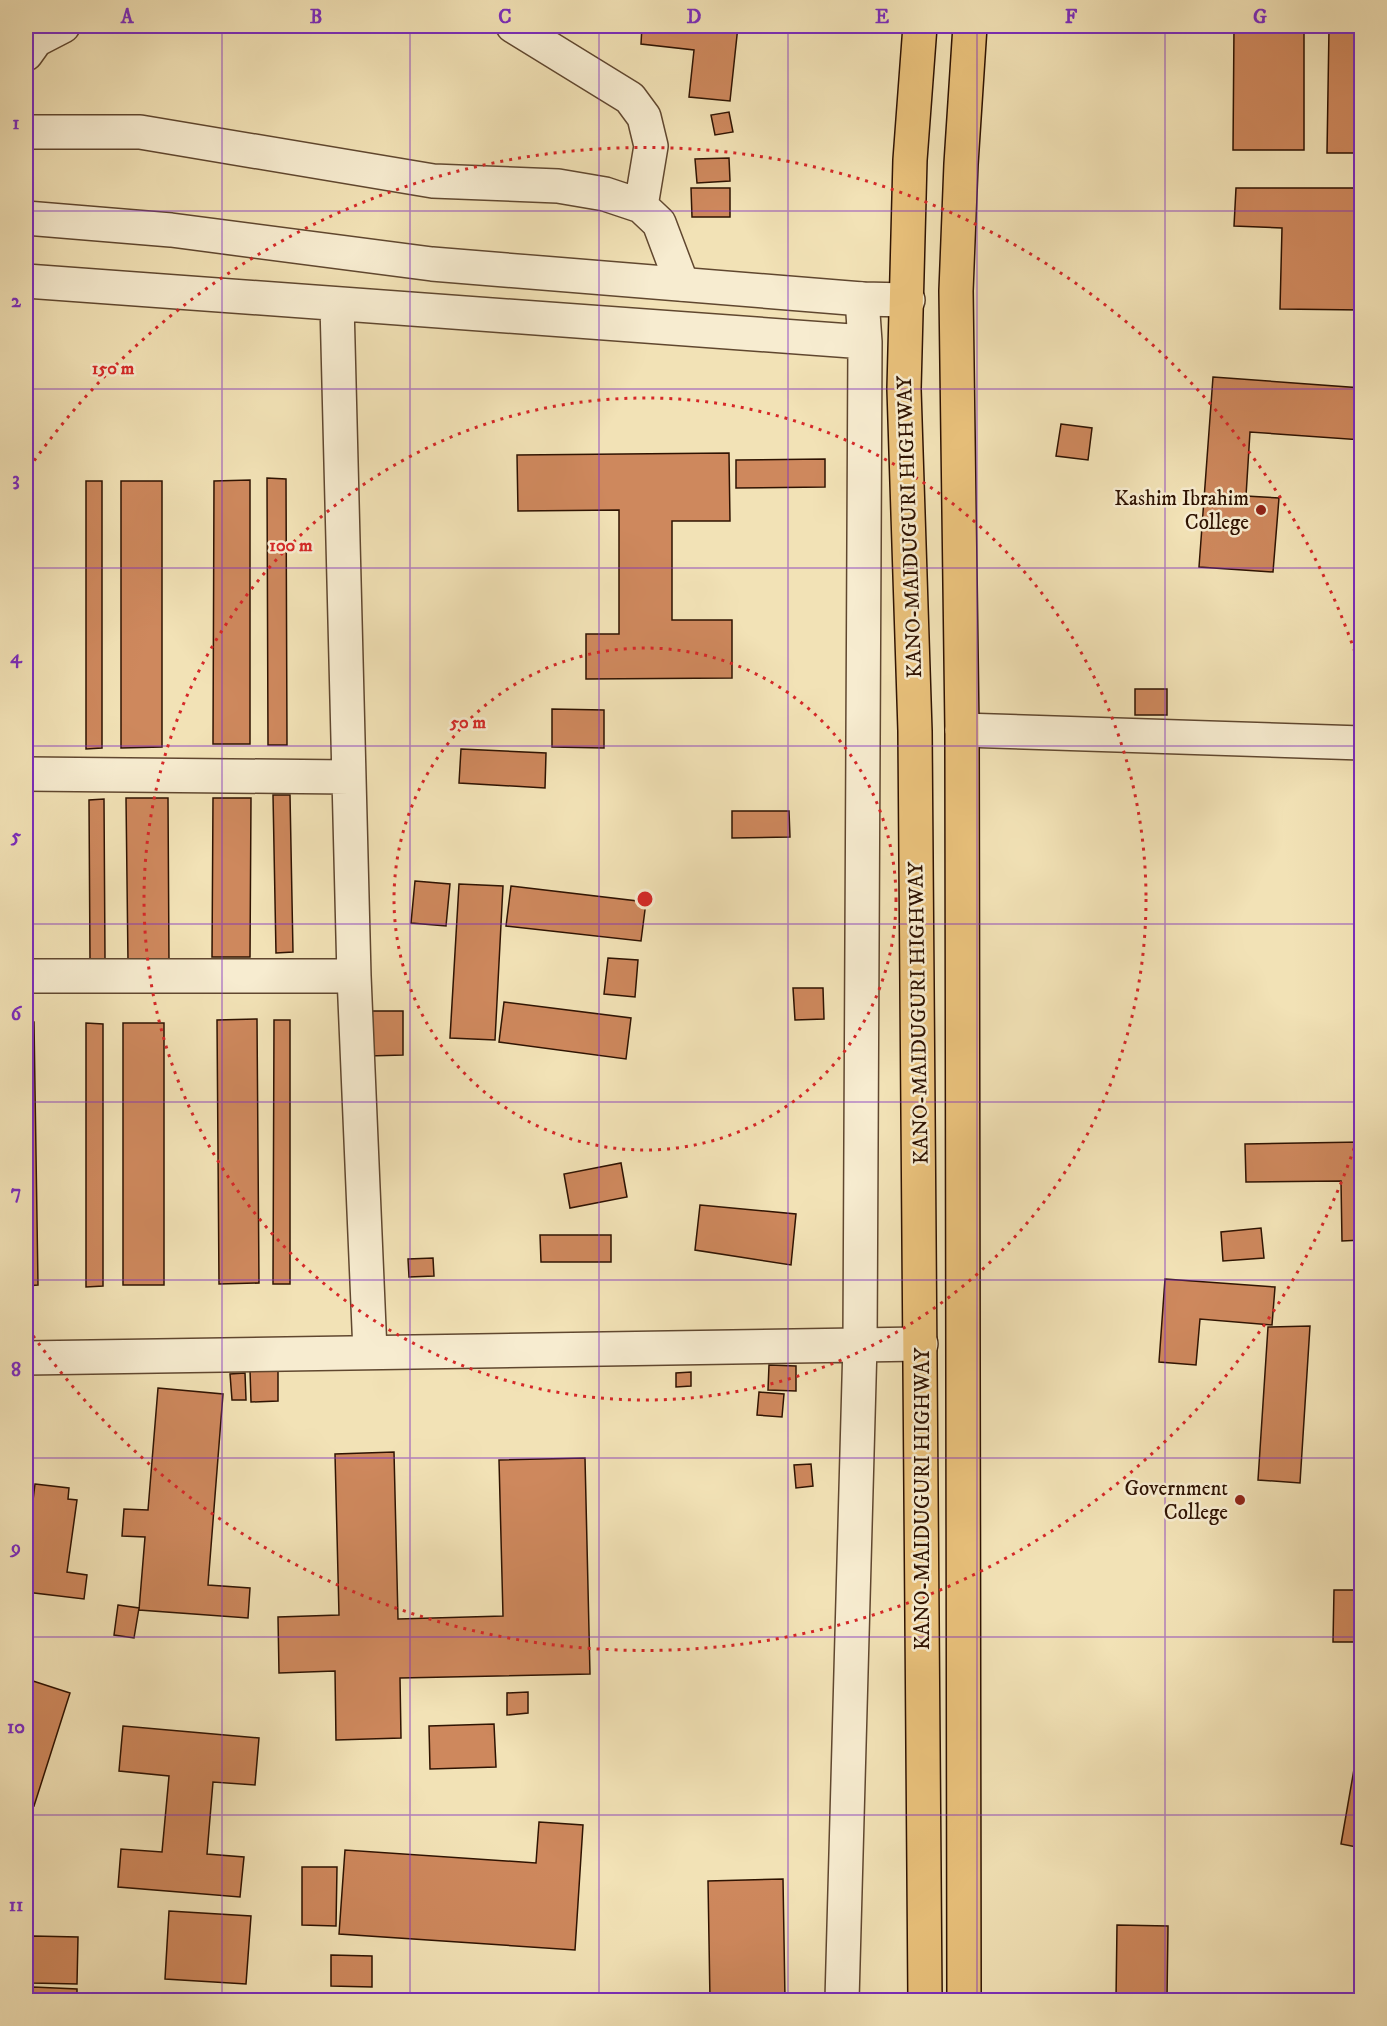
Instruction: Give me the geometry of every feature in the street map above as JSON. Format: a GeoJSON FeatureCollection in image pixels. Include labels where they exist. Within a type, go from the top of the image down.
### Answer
{"type":"FeatureCollection","features":[{"type":"Feature","properties":{"kind":"highway","name":"KANO-MAIDUGURI HIGHWAY"},"geometry":{"type":"LineString","coordinates":[[920,26],[910,160],[904,389],[915,731],[925,2001]]}},
{"type":"Feature","properties":{"kind":"highway","name":"KANO-MAIDUGURI HIGHWAY"},"geometry":{"type":"LineString","coordinates":[[964,2001],[962,730],[956,291],[970,26]]}},
{"type":"Feature","properties":{"kind":"street"},"geometry":{"type":"LineString","coordinates":[[26,54],[36,40],[63,26]]}},
{"type":"Feature","properties":{"kind":"street"},"geometry":{"type":"LineString","coordinates":[[513,26],[630,98],[644,117],[651,146],[641,206]]}},
{"type":"Feature","properties":{"kind":"street"},"geometry":{"type":"LineString","coordinates":[[26,132],[140,132],[433,181],[558,186],[605,194],[641,206],[659,223],[682,284]]}},
{"type":"Feature","properties":{"kind":"street"},"geometry":{"type":"LineString","coordinates":[[26,218],[171,230],[432,264],[862,299],[908,300]]}},
{"type":"Feature","properties":{"kind":"street"},"geometry":{"type":"LineString","coordinates":[[26,281],[865,342]]}},
{"type":"Feature","properties":{"kind":"street"},"geometry":{"type":"LineString","coordinates":[[842,2001],[860,1344],[865,342],[862,299]]}},
{"type":"Feature","properties":{"kind":"street"},"geometry":{"type":"LineString","coordinates":[[337,304],[354,976],[370,1352]]}},
{"type":"Feature","properties":{"kind":"street"},"geometry":{"type":"LineString","coordinates":[[962,730],[1362,743]]}},
{"type":"Feature","properties":{"kind":"street"},"geometry":{"type":"LineString","coordinates":[[26,774],[349,777]]}},
{"type":"Feature","properties":{"kind":"street"},"geometry":{"type":"LineString","coordinates":[[26,976],[354,976]]}},
{"type":"Feature","properties":{"kind":"street"},"geometry":{"type":"LineString","coordinates":[[26,1358],[921,1344]]}},
{"type":"Feature","properties":{"kind":"building"},"geometry":{"type":"Polygon","coordinates":[[[642,26],[738,26],[730,101],[689,97],[694,50],[641,44],[642,26]]]}},
{"type":"Feature","properties":{"kind":"building"},"geometry":{"type":"Polygon","coordinates":[[[1234,26],[1304,26],[1304,150],[1233,150],[1234,26]]]}},
{"type":"Feature","properties":{"kind":"building"},"geometry":{"type":"Polygon","coordinates":[[[1329,28],[1362,28],[1362,153],[1327,153],[1329,28]]]}},
{"type":"Feature","properties":{"kind":"building"},"geometry":{"type":"Polygon","coordinates":[[[729,112],[733,132],[715,135],[711,115],[729,112]]]}},
{"type":"Feature","properties":{"kind":"building"},"geometry":{"type":"Polygon","coordinates":[[[729,158],[730,181],[697,183],[695,159],[729,158]]]}},
{"type":"Feature","properties":{"kind":"building"},"geometry":{"type":"Polygon","coordinates":[[[691,188],[730,188],[730,217],[692,217],[691,188]]]}},
{"type":"Feature","properties":{"kind":"building"},"geometry":{"type":"Polygon","coordinates":[[[1236,188],[1362,188],[1362,310],[1280,309],[1282,228],[1234,226],[1236,188]]]}},
{"type":"Feature","properties":{"kind":"building"},"geometry":{"type":"Polygon","coordinates":[[[1213,377],[1362,388],[1362,440],[1250,432],[1246,496],[1279,498],[1273,572],[1199,567],[1213,377]]]}},
{"type":"Feature","properties":{"kind":"building"},"geometry":{"type":"Polygon","coordinates":[[[1061,424],[1092,428],[1088,460],[1056,456],[1061,424]]]}},
{"type":"Feature","properties":{"kind":"building"},"geometry":{"type":"Polygon","coordinates":[[[729,453],[730,521],[672,521],[672,620],[732,620],[732,678],[586,679],[586,634],[619,634],[619,510],[518,511],[517,455],[729,453]]]}},
{"type":"Feature","properties":{"kind":"building"},"geometry":{"type":"Polygon","coordinates":[[[825,459],[825,487],[736,488],[736,460],[825,459]]]}},
{"type":"Feature","properties":{"kind":"building"},"geometry":{"type":"Polygon","coordinates":[[[267,478],[286,479],[287,745],[268,745],[267,478]]]}},
{"type":"Feature","properties":{"kind":"building"},"geometry":{"type":"Polygon","coordinates":[[[250,480],[250,744],[213,744],[214,481],[250,480]]]}},
{"type":"Feature","properties":{"kind":"building"},"geometry":{"type":"Polygon","coordinates":[[[86,481],[102,481],[102,748],[86,749],[86,481]]]}},
{"type":"Feature","properties":{"kind":"building"},"geometry":{"type":"Polygon","coordinates":[[[121,481],[162,481],[162,747],[121,748],[121,481]]]}},
{"type":"Feature","properties":{"kind":"building"},"geometry":{"type":"Polygon","coordinates":[[[26,482],[31,482],[31,739],[26,739],[26,482]]]}},
{"type":"Feature","properties":{"kind":"building"},"geometry":{"type":"Polygon","coordinates":[[[1135,689],[1167,689],[1167,715],[1135,715],[1135,689]]]}},
{"type":"Feature","properties":{"kind":"building"},"geometry":{"type":"Polygon","coordinates":[[[552,709],[604,710],[604,748],[552,747],[552,709]]]}},
{"type":"Feature","properties":{"kind":"building"},"geometry":{"type":"Polygon","coordinates":[[[461,749],[546,753],[545,788],[459,783],[461,749]]]}},
{"type":"Feature","properties":{"kind":"building"},"geometry":{"type":"Polygon","coordinates":[[[273,795],[290,795],[293,952],[276,953],[273,795]]]}},
{"type":"Feature","properties":{"kind":"building"},"geometry":{"type":"Polygon","coordinates":[[[126,798],[168,798],[169,962],[128,962],[126,798]]]}},
{"type":"Feature","properties":{"kind":"building"},"geometry":{"type":"Polygon","coordinates":[[[213,798],[251,798],[250,957],[212,957],[213,798]]]}},
{"type":"Feature","properties":{"kind":"building"},"geometry":{"type":"Polygon","coordinates":[[[104,799],[105,959],[90,959],[89,800],[104,799]]]}},
{"type":"Feature","properties":{"kind":"building"},"geometry":{"type":"Polygon","coordinates":[[[26,800],[30,800],[29,958],[26,958],[26,800]]]}},
{"type":"Feature","properties":{"kind":"building"},"geometry":{"type":"Polygon","coordinates":[[[732,811],[789,811],[790,837],[732,838],[732,811]]]}},
{"type":"Feature","properties":{"kind":"building"},"geometry":{"type":"Polygon","coordinates":[[[415,881],[450,884],[446,926],[411,923],[415,881]]]}},
{"type":"Feature","properties":{"kind":"building"},"geometry":{"type":"Polygon","coordinates":[[[459,884],[503,886],[495,1040],[450,1038],[459,884]]]}},
{"type":"Feature","properties":{"kind":"building"},"geometry":{"type":"Polygon","coordinates":[[[511,886],[646,902],[641,941],[506,926],[511,886]]]}},
{"type":"Feature","properties":{"kind":"building"},"geometry":{"type":"Polygon","coordinates":[[[608,958],[638,960],[635,997],[604,994],[608,958]]]}},
{"type":"Feature","properties":{"kind":"building"},"geometry":{"type":"Polygon","coordinates":[[[793,988],[823,988],[824,1019],[795,1020],[793,988]]]}},
{"type":"Feature","properties":{"kind":"building"},"geometry":{"type":"Polygon","coordinates":[[[504,1002],[631,1018],[626,1059],[499,1042],[504,1002]]]}},
{"type":"Feature","properties":{"kind":"building"},"geometry":{"type":"Polygon","coordinates":[[[368,1011],[403,1011],[403,1055],[368,1056],[368,1011]]]}},
{"type":"Feature","properties":{"kind":"building"},"geometry":{"type":"Polygon","coordinates":[[[257,1019],[259,1283],[219,1284],[217,1020],[257,1019]]]}},
{"type":"Feature","properties":{"kind":"building"},"geometry":{"type":"Polygon","coordinates":[[[274,1020],[290,1020],[290,1284],[273,1284],[274,1020]]]}},
{"type":"Feature","properties":{"kind":"building"},"geometry":{"type":"Polygon","coordinates":[[[34,1022],[38,1285],[26,1286],[26,1023],[34,1022]]]}},
{"type":"Feature","properties":{"kind":"building"},"geometry":{"type":"Polygon","coordinates":[[[86,1023],[103,1024],[103,1286],[86,1287],[86,1023]]]}},
{"type":"Feature","properties":{"kind":"building"},"geometry":{"type":"Polygon","coordinates":[[[123,1023],[164,1023],[164,1285],[123,1285],[123,1023]]]}},
{"type":"Feature","properties":{"kind":"building"},"geometry":{"type":"Polygon","coordinates":[[[1362,1142],[1362,1240],[1342,1241],[1341,1181],[1246,1182],[1245,1144],[1362,1142]]]}},
{"type":"Feature","properties":{"kind":"building"},"geometry":{"type":"Polygon","coordinates":[[[621,1163],[627,1197],[570,1208],[564,1174],[621,1163]]]}},
{"type":"Feature","properties":{"kind":"building"},"geometry":{"type":"Polygon","coordinates":[[[700,1205],[796,1214],[791,1265],[695,1250],[700,1205]]]}},
{"type":"Feature","properties":{"kind":"building"},"geometry":{"type":"Polygon","coordinates":[[[1261,1228],[1264,1258],[1223,1261],[1221,1232],[1261,1228]]]}},
{"type":"Feature","properties":{"kind":"building"},"geometry":{"type":"Polygon","coordinates":[[[540,1235],[611,1235],[611,1262],[541,1262],[540,1235]]]}},
{"type":"Feature","properties":{"kind":"building"},"geometry":{"type":"Polygon","coordinates":[[[433,1258],[434,1276],[409,1277],[408,1259],[433,1258]]]}},
{"type":"Feature","properties":{"kind":"building"},"geometry":{"type":"Polygon","coordinates":[[[1165,1279],[1275,1287],[1272,1325],[1200,1319],[1196,1365],[1159,1362],[1165,1279]]]}},
{"type":"Feature","properties":{"kind":"building"},"geometry":{"type":"Polygon","coordinates":[[[1310,1326],[1300,1483],[1258,1480],[1268,1327],[1310,1326]]]}},
{"type":"Feature","properties":{"kind":"building"},"geometry":{"type":"Polygon","coordinates":[[[769,1365],[796,1366],[796,1391],[768,1390],[769,1365]]]}},
{"type":"Feature","properties":{"kind":"building"},"geometry":{"type":"Polygon","coordinates":[[[278,1369],[278,1401],[251,1402],[250,1370],[278,1369]]]}},
{"type":"Feature","properties":{"kind":"building"},"geometry":{"type":"Polygon","coordinates":[[[691,1372],[691,1386],[676,1387],[676,1373],[691,1372]]]}},
{"type":"Feature","properties":{"kind":"building"},"geometry":{"type":"Polygon","coordinates":[[[245,1373],[246,1400],[232,1400],[230,1374],[245,1373]]]}},
{"type":"Feature","properties":{"kind":"building"},"geometry":{"type":"Polygon","coordinates":[[[158,1388],[223,1394],[208,1585],[250,1588],[248,1618],[139,1610],[145,1537],[122,1536],[124,1509],[148,1510],[158,1388]]]}},
{"type":"Feature","properties":{"kind":"building"},"geometry":{"type":"Polygon","coordinates":[[[759,1392],[784,1394],[782,1417],[757,1415],[759,1392]]]}},
{"type":"Feature","properties":{"kind":"building"},"geometry":{"type":"Polygon","coordinates":[[[394,1452],[398,1619],[503,1616],[499,1460],[585,1458],[590,1674],[400,1678],[401,1738],[336,1740],[335,1671],[279,1673],[278,1617],[339,1615],[335,1454],[394,1452]]]}},
{"type":"Feature","properties":{"kind":"building"},"geometry":{"type":"Polygon","coordinates":[[[811,1464],[813,1486],[796,1488],[794,1465],[811,1464]]]}},
{"type":"Feature","properties":{"kind":"building"},"geometry":{"type":"Polygon","coordinates":[[[35,1484],[69,1488],[68,1499],[77,1500],[67,1572],[87,1575],[84,1599],[26,1592],[26,1557],[35,1484]]]}},
{"type":"Feature","properties":{"kind":"building"},"geometry":{"type":"Polygon","coordinates":[[[1334,1590],[1362,1590],[1362,1642],[1333,1642],[1334,1590]]]}},
{"type":"Feature","properties":{"kind":"building"},"geometry":{"type":"Polygon","coordinates":[[[118,1605],[139,1608],[134,1638],[114,1635],[118,1605]]]}},
{"type":"Feature","properties":{"kind":"building"},"geometry":{"type":"Polygon","coordinates":[[[33,1681],[70,1693],[34,1806],[26,1803],[26,1705],[33,1681]]]}},
{"type":"Feature","properties":{"kind":"building"},"geometry":{"type":"Polygon","coordinates":[[[528,1692],[528,1713],[507,1715],[507,1693],[528,1692]]]}},
{"type":"Feature","properties":{"kind":"building"},"geometry":{"type":"Polygon","coordinates":[[[494,1724],[496,1767],[430,1769],[429,1726],[494,1724]]]}},
{"type":"Feature","properties":{"kind":"building"},"geometry":{"type":"Polygon","coordinates":[[[123,1726],[259,1738],[255,1785],[213,1782],[207,1854],[244,1857],[240,1897],[118,1887],[121,1849],[162,1852],[169,1776],[119,1771],[123,1726]]]}},
{"type":"Feature","properties":{"kind":"building"},"geometry":{"type":"Polygon","coordinates":[[[1362,1729],[1362,1848],[1341,1844],[1362,1729]]]}},
{"type":"Feature","properties":{"kind":"building"},"geometry":{"type":"Polygon","coordinates":[[[539,1822],[583,1825],[575,1950],[339,1934],[345,1850],[536,1863],[539,1822]]]}},
{"type":"Feature","properties":{"kind":"building"},"geometry":{"type":"Polygon","coordinates":[[[302,1867],[337,1867],[336,1926],[302,1925],[302,1867]]]}},
{"type":"Feature","properties":{"kind":"building"},"geometry":{"type":"Polygon","coordinates":[[[783,1879],[785,2000],[710,2000],[708,1881],[783,1879]]]}},
{"type":"Feature","properties":{"kind":"building"},"geometry":{"type":"Polygon","coordinates":[[[169,1911],[251,1916],[246,1984],[165,1979],[169,1911]]]}},
{"type":"Feature","properties":{"kind":"building"},"geometry":{"type":"Polygon","coordinates":[[[1117,1925],[1168,1926],[1167,2000],[1116,2000],[1117,1925]]]}},
{"type":"Feature","properties":{"kind":"building"},"geometry":{"type":"Polygon","coordinates":[[[33,1936],[78,1937],[77,1984],[32,1983],[33,1936]]]}},
{"type":"Feature","properties":{"kind":"building"},"geometry":{"type":"Polygon","coordinates":[[[331,1955],[372,1956],[372,1987],[331,1986],[331,1955]]]}},
{"type":"Feature","properties":{"kind":"building"},"geometry":{"type":"Polygon","coordinates":[[[33,1987],[77,1989],[77,2000],[32,2000],[33,1987]]]}},
{"type":"Feature","properties":{"kind":"building"},"geometry":{"type":"Polygon","coordinates":[[[339,1997],[368,1998],[367,2000],[339,2000],[339,1997]]]}},
{"type":"Feature","properties":{"kind":"place","name":"Kashim Ibrahim College"},"geometry":{"type":"Point","coordinates":[1261,510]}},
{"type":"Feature","properties":{"kind":"place","name":"Government College"},"geometry":{"type":"Point","coordinates":[1240,1500]}}]}
